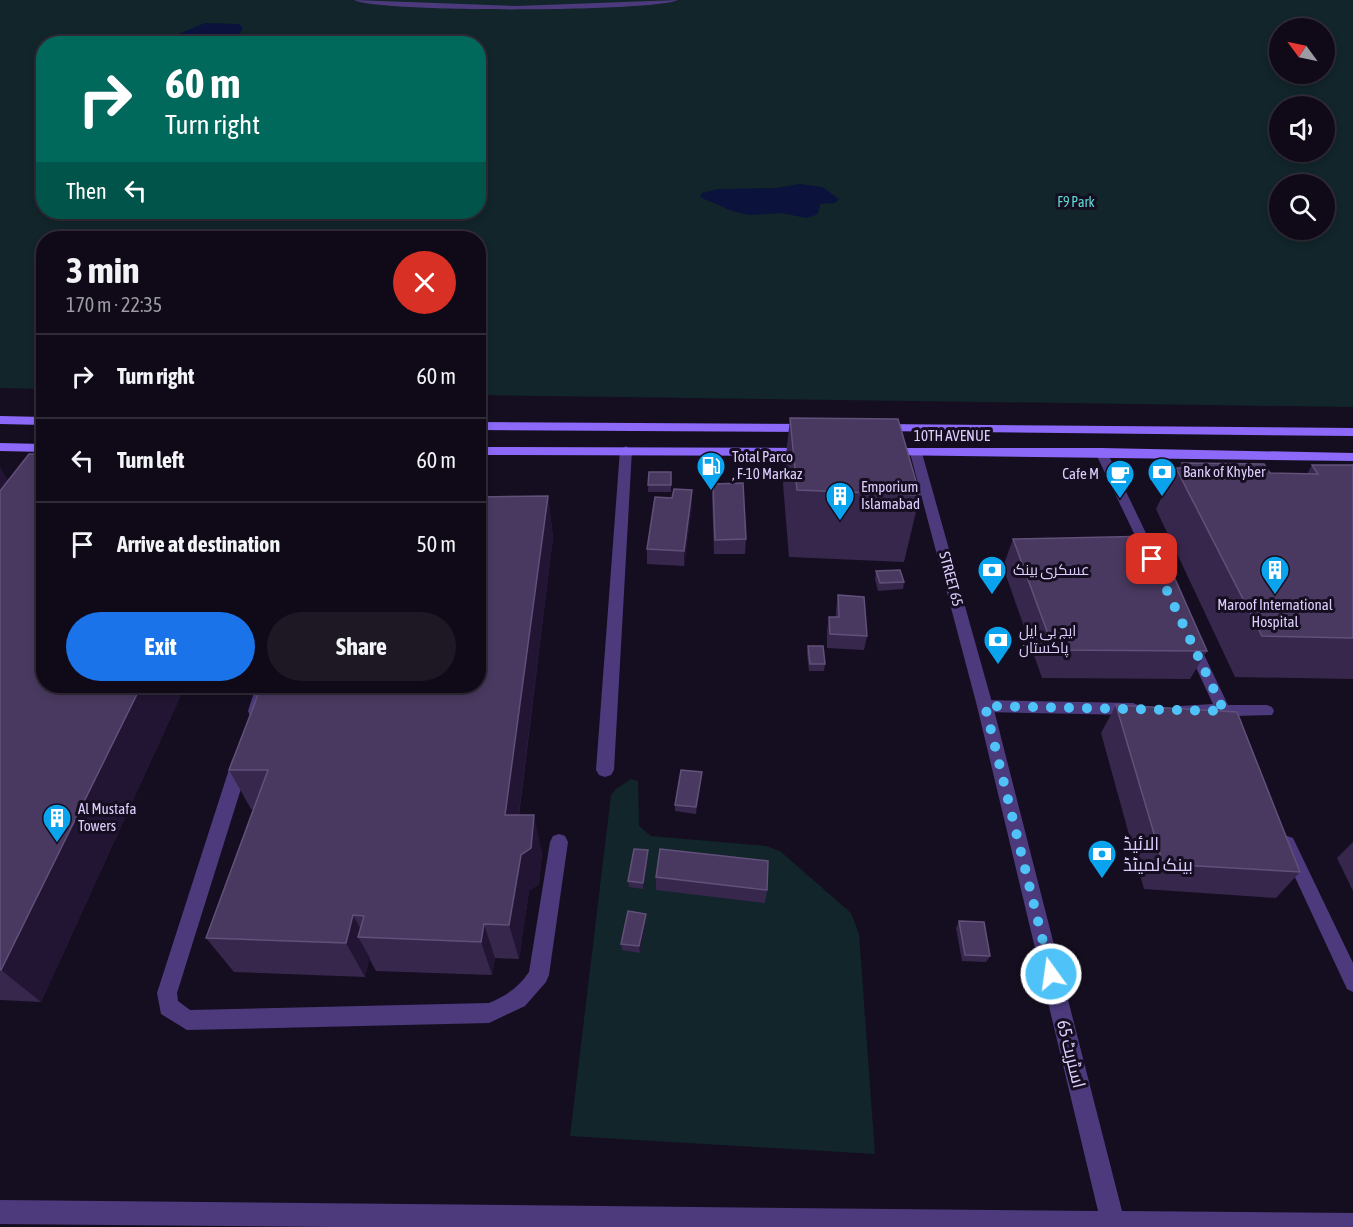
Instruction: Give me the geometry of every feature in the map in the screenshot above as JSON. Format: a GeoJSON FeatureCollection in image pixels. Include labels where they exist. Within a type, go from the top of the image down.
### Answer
{"type":"FeatureCollection","features":[{"type":"Feature","properties":{"kind":"main road"},"geometry":{"type":"LineString","coordinates":[[0,420],[36,421]]}},
{"type":"Feature","properties":{"kind":"main road"},"geometry":{"type":"LineString","coordinates":[[486,426],[826,428]]}},
{"type":"Feature","properties":{"kind":"main road","name":"10TH AVENUE"},"geometry":{"type":"LineString","coordinates":[[861,428],[1353,432]]}},
{"type":"Feature","properties":{"kind":"main road"},"geometry":{"type":"LineString","coordinates":[[1193,431],[1208,454]]}},
{"type":"Feature","properties":{"kind":"main road"},"geometry":{"type":"LineString","coordinates":[[0,447],[36,448]]}},
{"type":"Feature","properties":{"kind":"main road"},"geometry":{"type":"LineString","coordinates":[[486,451],[823,452]]}},
{"type":"Feature","properties":{"kind":"main road","name":"10TH AVENUE"},"geometry":{"type":"LineString","coordinates":[[881,452],[1101,452],[1353,457]]}},
{"type":"Feature","properties":{"kind":"street"},"geometry":{"type":"LineString","coordinates":[[357,0],[449,6],[548,8],[675,0]]}},
{"type":"Feature","properties":{"kind":"street"},"geometry":{"type":"LineString","coordinates":[[604,770],[626,450]]}},
{"type":"Feature","properties":{"kind":"street","name":"STREET 65"},"geometry":{"type":"LineString","coordinates":[[916,453],[985,706]]}},
{"type":"Feature","properties":{"kind":"street"},"geometry":{"type":"LineString","coordinates":[[262,693],[167,993],[168,1007],[187,1020],[489,1012],[511,1004],[528,993],[539,975],[559,842]]}},
{"type":"Feature","properties":{"kind":"street","name":"اسٹریٹ 65"},"geometry":{"type":"LineString","coordinates":[[985,706],[1113,1224]]}},
{"type":"Feature","properties":{"kind":"street"},"geometry":{"type":"LineString","coordinates":[[0,1212],[170,1220],[1353,1225]]}},
{"type":"Feature","properties":{"kind":"lane"},"geometry":{"type":"LineString","coordinates":[[1101,452],[1157,569]]}},
{"type":"Feature","properties":{"kind":"lane"},"geometry":{"type":"LineString","coordinates":[[1187,633],[1239,742]]}},
{"type":"Feature","properties":{"kind":"lane"},"geometry":{"type":"LineString","coordinates":[[985,706],[1267,711]]}},
{"type":"Feature","properties":{"kind":"lane"},"geometry":{"type":"LineString","coordinates":[[1279,826],[1353,983]]}},
{"type":"Feature","properties":{"kind":"green space","name":"F9 Park"},"geometry":{"type":"Polygon","coordinates":[[[0,0],[1353,0],[1353,407],[486,395],[486,231],[36,231],[36,389],[0,388],[0,0]]]}},
{"type":"Feature","properties":{"kind":"green space"},"geometry":{"type":"Polygon","coordinates":[[[631,779],[638,781],[639,826],[651,836],[766,846],[780,851],[851,913],[859,934],[875,1154],[570,1136],[611,795],[631,779]]]}},
{"type":"Feature","properties":{"kind":"shaded area"},"geometry":{"type":"Polygon","coordinates":[[[205,23],[239,24],[243,28],[238,36],[174,36],[205,23]]]}},
{"type":"Feature","properties":{"kind":"shaded area"},"geometry":{"type":"Polygon","coordinates":[[[800,184],[822,187],[839,199],[835,203],[820,204],[818,214],[807,218],[781,213],[749,215],[732,211],[700,197],[702,193],[718,189],[777,188],[800,184]]]}},
{"type":"Feature","properties":{"kind":"building"},"geometry":{"type":"Polygon","coordinates":[[[790,418],[898,419],[920,495],[797,490],[790,418]]]}},
{"type":"Feature","properties":{"kind":"building"},"geometry":{"type":"Polygon","coordinates":[[[29,454],[36,454],[36,693],[138,693],[1,970],[0,969],[0,491],[29,454]]]}},
{"type":"Feature","properties":{"kind":"building"},"geometry":{"type":"Polygon","coordinates":[[[1182,463],[1264,464],[1270,473],[1318,474],[1312,465],[1353,465],[1353,638],[1262,636],[1176,468],[1184,468],[1182,463]]]}},
{"type":"Feature","properties":{"kind":"building"},"geometry":{"type":"Polygon","coordinates":[[[649,472],[671,472],[671,485],[648,485],[649,472]]]}},
{"type":"Feature","properties":{"kind":"building"},"geometry":{"type":"Polygon","coordinates":[[[743,483],[746,539],[715,540],[713,484],[743,483]]]}},
{"type":"Feature","properties":{"kind":"building"},"geometry":{"type":"Polygon","coordinates":[[[674,489],[692,490],[684,551],[647,549],[655,497],[672,498],[674,489]]]}},
{"type":"Feature","properties":{"kind":"building"},"geometry":{"type":"Polygon","coordinates":[[[548,496],[505,815],[534,815],[531,848],[521,855],[509,925],[484,924],[481,942],[358,937],[364,916],[353,915],[346,943],[206,938],[268,770],[229,770],[259,693],[486,693],[486,497],[548,496]]]}},
{"type":"Feature","properties":{"kind":"building"},"geometry":{"type":"Polygon","coordinates":[[[1156,536],[1207,651],[1054,650],[1013,539],[1156,536]]]}},
{"type":"Feature","properties":{"kind":"building"},"geometry":{"type":"Polygon","coordinates":[[[900,570],[904,582],[880,583],[876,571],[900,570]]]}},
{"type":"Feature","properties":{"kind":"building"},"geometry":{"type":"Polygon","coordinates":[[[838,595],[864,597],[867,636],[830,634],[829,617],[839,617],[838,595]]]}},
{"type":"Feature","properties":{"kind":"building"},"geometry":{"type":"Polygon","coordinates":[[[808,646],[823,646],[825,664],[810,664],[808,646]]]}},
{"type":"Feature","properties":{"kind":"building"},"geometry":{"type":"Polygon","coordinates":[[[1116,705],[1237,712],[1300,872],[1163,864],[1116,705]]]}},
{"type":"Feature","properties":{"kind":"building"},"geometry":{"type":"Polygon","coordinates":[[[681,770],[702,772],[696,807],[675,805],[681,770]]]}},
{"type":"Feature","properties":{"kind":"building"},"geometry":{"type":"Polygon","coordinates":[[[634,849],[648,850],[643,883],[628,881],[634,849]]]}},
{"type":"Feature","properties":{"kind":"building"},"geometry":{"type":"Polygon","coordinates":[[[660,849],[768,861],[767,890],[656,877],[660,849]]]}},
{"type":"Feature","properties":{"kind":"building"},"geometry":{"type":"Polygon","coordinates":[[[628,911],[646,914],[639,946],[621,944],[628,911]]]}},
{"type":"Feature","properties":{"kind":"building"},"geometry":{"type":"Polygon","coordinates":[[[959,921],[984,922],[990,956],[965,955],[959,921]]]}},
{"type":"Feature","properties":{"kind":"place","name":"Total Parco , F-10 Markaz"},"geometry":{"type":"Point","coordinates":[711,492]}},
{"type":"Feature","properties":{"kind":"place","name":"Bank of Khyber"},"geometry":{"type":"Point","coordinates":[1162,498]}},
{"type":"Feature","properties":{"kind":"place","name":"Cafe M"},"geometry":{"type":"Point","coordinates":[1120,500]}},
{"type":"Feature","properties":{"kind":"place","name":"Emporium Islamabad"},"geometry":{"type":"Point","coordinates":[840,522]}},
{"type":"Feature","properties":{"kind":"place","name":"عسکری بینک"},"geometry":{"type":"Point","coordinates":[992,596]}},
{"type":"Feature","properties":{"kind":"place","name":"Maroof International Hospital"},"geometry":{"type":"Point","coordinates":[1275,596]}},
{"type":"Feature","properties":{"kind":"place","name":"ایچ بی ایل پاکستان"},"geometry":{"type":"Point","coordinates":[998,666]}},
{"type":"Feature","properties":{"kind":"place","name":"Al Mustafa Towers"},"geometry":{"type":"Point","coordinates":[57,844]}},
{"type":"Feature","properties":{"kind":"place","name":"الائیڈ بینک لمیٹڈ"},"geometry":{"type":"Point","coordinates":[1102,880]}},
{"type":"Feature","properties":{"kind":"route"},"geometry":{"type":"LineString","coordinates":[[1051,974],[985,706],[1224,711],[1152,559]]}}]}
